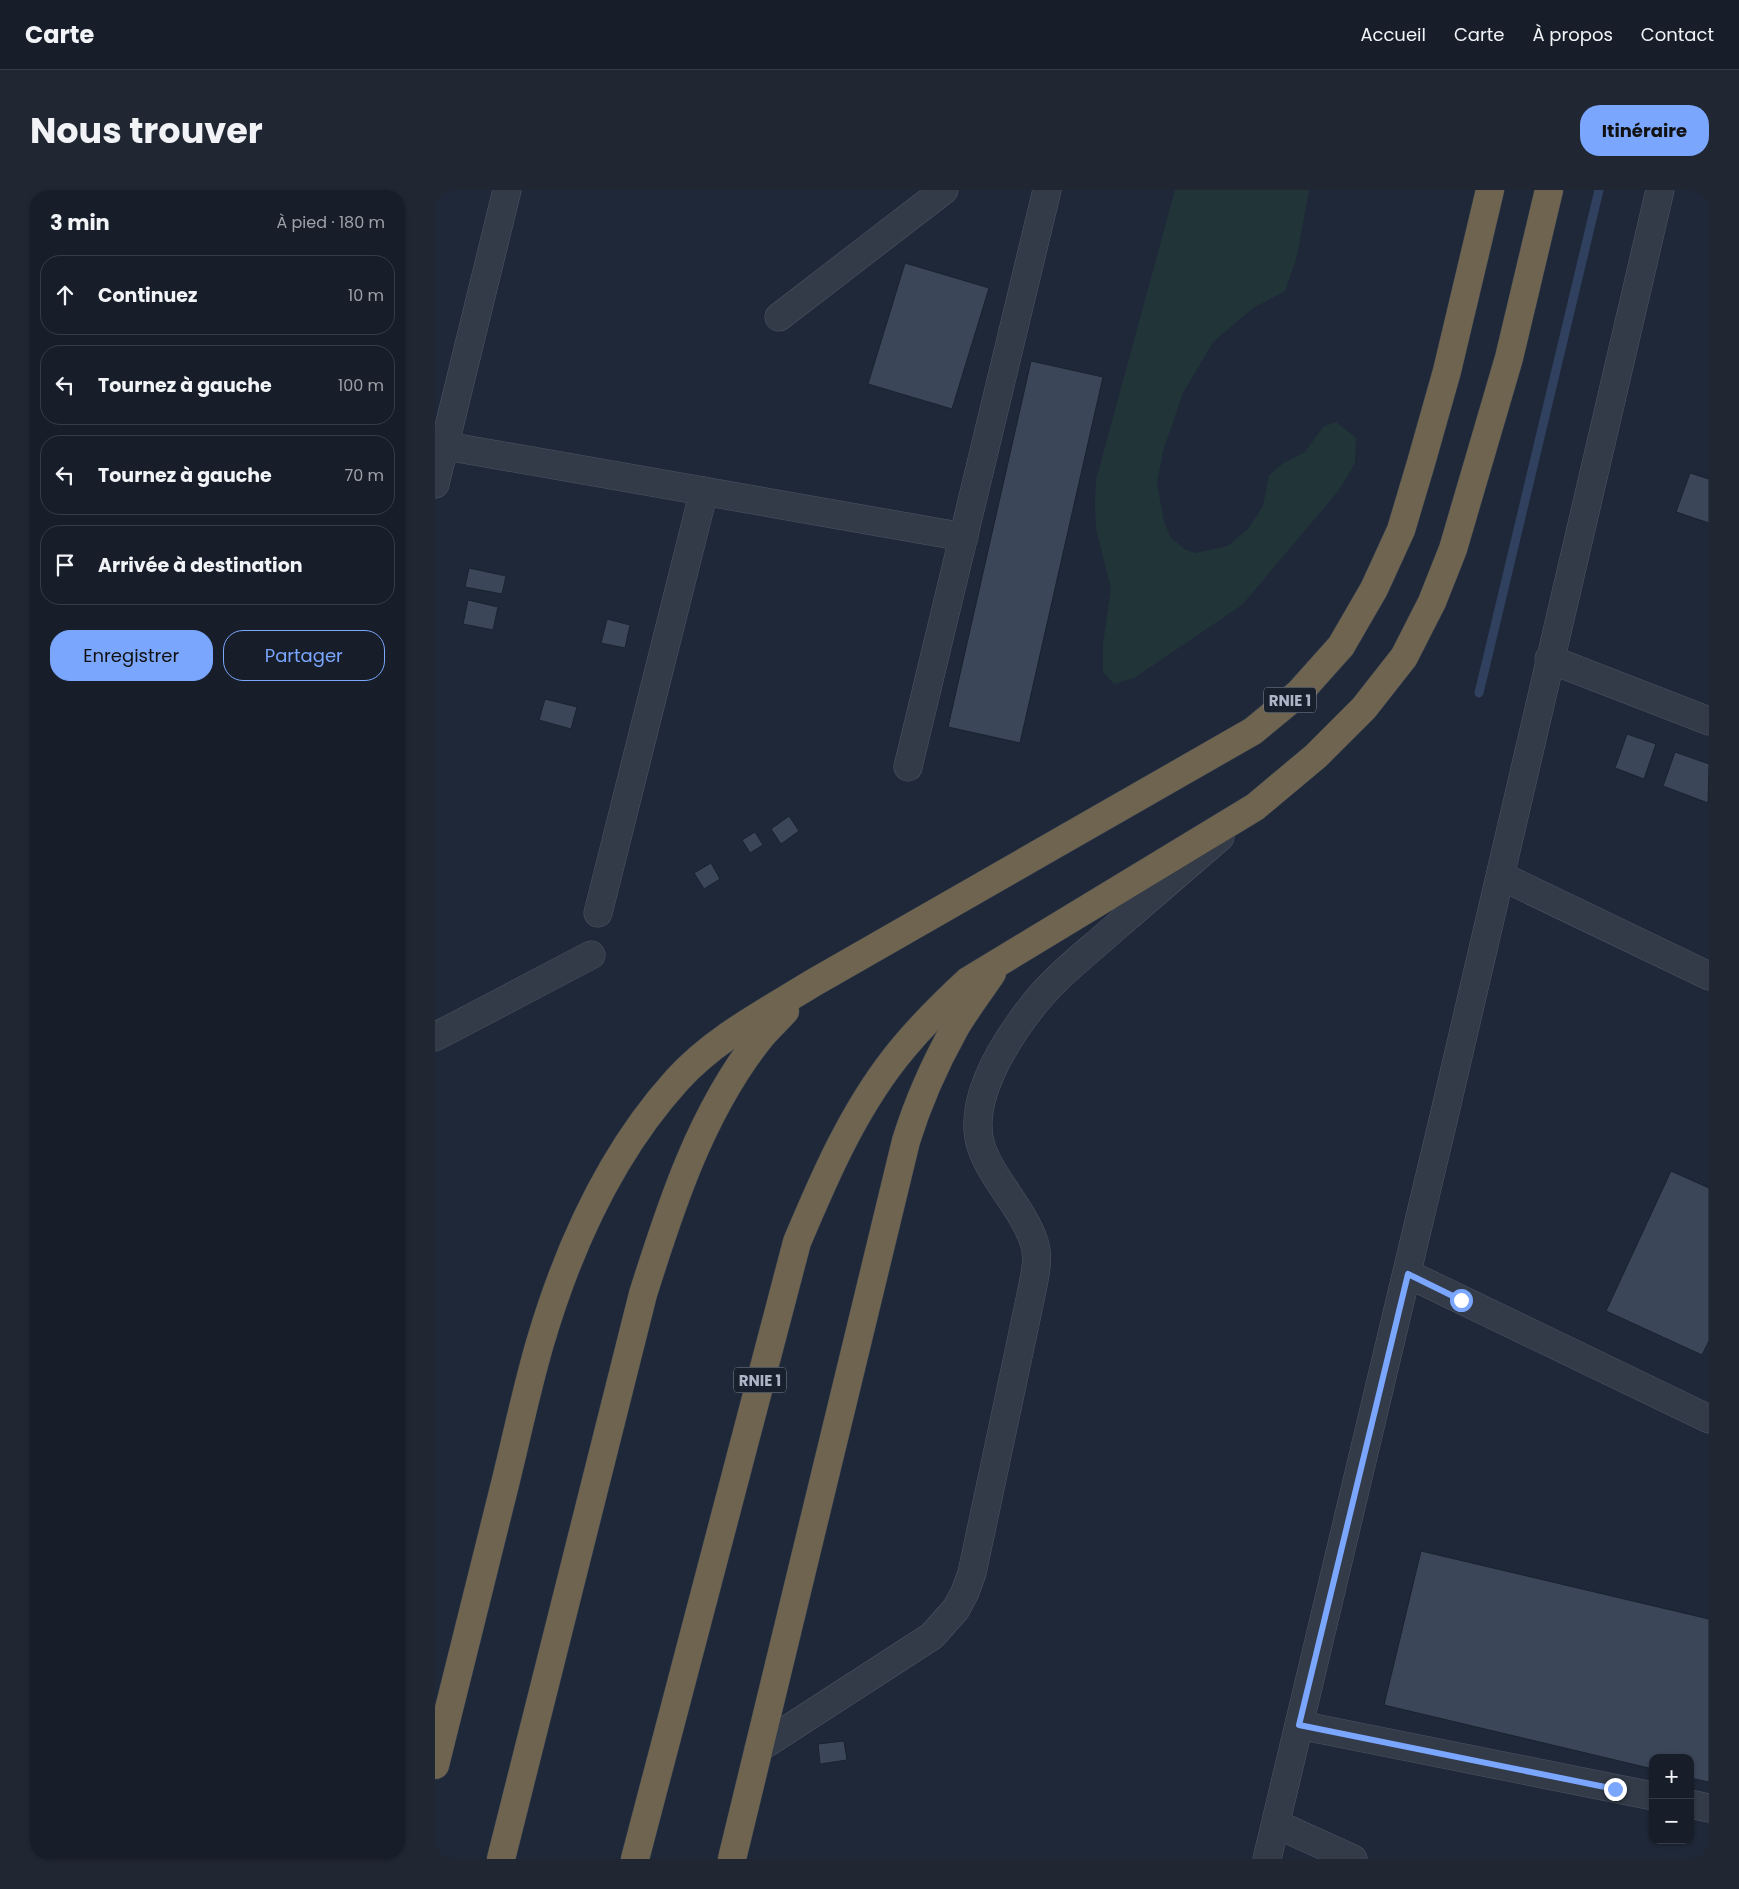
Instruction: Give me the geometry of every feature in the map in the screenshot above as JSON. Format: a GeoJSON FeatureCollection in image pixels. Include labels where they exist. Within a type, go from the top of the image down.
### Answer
{"type":"FeatureCollection","features":[{"type":"Feature","properties":{"kind":"highway","name":"RNIE 1"},"geometry":{"type":"LineString","coordinates":[[435,1764],[540,1343],[571,1252],[600,1190],[637,1128],[677,1080],[702,1056],[741,1027],[813,983],[1253,730],[1299,693],[1341,646],[1374,589],[1401,530],[1447,371],[1490,190]]}},
{"type":"Feature","properties":{"kind":"highway","name":"RNIE 1"},"geometry":{"type":"LineString","coordinates":[[635,1859],[797,1242],[827,1170],[859,1110],[894,1059],[928,1019],[968,981],[1255,807],[1317,756],[1364,708],[1404,657],[1432,602],[1453,549],[1509,358],[1549,190]]}},
{"type":"Feature","properties":{"kind":"highway","name":"RNIE 1"},"geometry":{"type":"LineString","coordinates":[[732,1859],[906,1141],[917,1106],[951,1035],[999,962]]}},
{"type":"Feature","properties":{"kind":"highway","name":"RNIE 1"},"geometry":{"type":"LineString","coordinates":[[501,1859],[643,1294],[662,1236],[695,1148],[727,1084],[760,1038],[813,983]]}},
{"type":"Feature","properties":{"kind":"street"},"geometry":{"type":"LineString","coordinates":[[435,484],[439,445],[507,190]]}},
{"type":"Feature","properties":{"kind":"street"},"geometry":{"type":"LineString","coordinates":[[779,317],[944,190]]}},
{"type":"Feature","properties":{"kind":"street"},"geometry":{"type":"LineString","coordinates":[[908,767],[1047,190]]}},
{"type":"Feature","properties":{"kind":"street"},"geometry":{"type":"LineString","coordinates":[[1267,1859],[1408,1274],[1501,876],[1549,659],[1660,190]]}},
{"type":"Feature","properties":{"kind":"street"},"geometry":{"type":"LineString","coordinates":[[439,445],[964,537]]}},
{"type":"Feature","properties":{"kind":"street"},"geometry":{"type":"LineString","coordinates":[[597,913],[704,491]]}},
{"type":"Feature","properties":{"kind":"street"},"geometry":{"type":"LineString","coordinates":[[1549,659],[1709,721]]}},
{"type":"Feature","properties":{"kind":"street"},"geometry":{"type":"LineString","coordinates":[[759,1748],[932,1636],[956,1609],[965,1592],[972,1573],[1037,1260],[1035,1243],[983,1152],[978,1136],[977,1118],[980,1103],[998,1061],[1012,1037],[1031,1008],[1062,973],[1255,807]]}},
{"type":"Feature","properties":{"kind":"street"},"geometry":{"type":"LineString","coordinates":[[1501,876],[1709,976]]}},
{"type":"Feature","properties":{"kind":"street"},"geometry":{"type":"LineString","coordinates":[[435,1037],[591,955]]}},
{"type":"Feature","properties":{"kind":"street"},"geometry":{"type":"LineString","coordinates":[[1408,1274],[1709,1419]]}},
{"type":"Feature","properties":{"kind":"street"},"geometry":{"type":"LineString","coordinates":[[1299,1725],[1649,1795]]}},
{"type":"Feature","properties":{"kind":"street"},"geometry":{"type":"LineString","coordinates":[[1694,1805],[1709,1808]]}},
{"type":"Feature","properties":{"kind":"street"},"geometry":{"type":"LineString","coordinates":[[1276,1824],[1353,1859]]}},
{"type":"Feature","properties":{"kind":"green space"},"geometry":{"type":"Polygon","coordinates":[[[1175,190],[1309,190],[1297,256],[1285,291],[1253,308],[1213,342],[1183,393],[1163,451],[1157,483],[1164,522],[1171,538],[1186,550],[1195,553],[1228,546],[1248,529],[1263,506],[1269,475],[1282,464],[1305,452],[1323,427],[1336,422],[1356,438],[1355,463],[1339,490],[1242,605],[1134,678],[1114,684],[1103,672],[1103,644],[1111,588],[1096,529],[1096,480],[1175,190]]]}},
{"type":"Feature","properties":{"kind":"building"},"geometry":{"type":"Polygon","coordinates":[[[905,263],[989,288],[952,409],[868,384],[905,263]]]}},
{"type":"Feature","properties":{"kind":"building"},"geometry":{"type":"Polygon","coordinates":[[[1031,361],[1103,377],[1020,743],[948,727],[1031,361]]]}},
{"type":"Feature","properties":{"kind":"building"},"geometry":{"type":"Polygon","coordinates":[[[1690,473],[1709,479],[1709,523],[1676,512],[1690,473]]]}},
{"type":"Feature","properties":{"kind":"building"},"geometry":{"type":"Polygon","coordinates":[[[469,568],[506,576],[502,594],[465,587],[469,568]]]}},
{"type":"Feature","properties":{"kind":"building"},"geometry":{"type":"Polygon","coordinates":[[[468,600],[498,607],[493,630],[463,624],[468,600]]]}},
{"type":"Feature","properties":{"kind":"building"},"geometry":{"type":"Polygon","coordinates":[[[607,619],[630,625],[625,648],[601,643],[607,619]]]}},
{"type":"Feature","properties":{"kind":"building"},"geometry":{"type":"Polygon","coordinates":[[[545,699],[577,707],[571,729],[539,720],[545,699]]]}},
{"type":"Feature","properties":{"kind":"building"},"geometry":{"type":"Polygon","coordinates":[[[1627,734],[1656,744],[1644,779],[1615,768],[1627,734]]]}},
{"type":"Feature","properties":{"kind":"building"},"geometry":{"type":"Polygon","coordinates":[[[1675,752],[1709,764],[1708,803],[1663,786],[1675,752]]]}},
{"type":"Feature","properties":{"kind":"building"},"geometry":{"type":"Polygon","coordinates":[[[789,816],[799,831],[781,844],[771,829],[789,816]]]}},
{"type":"Feature","properties":{"kind":"building"},"geometry":{"type":"Polygon","coordinates":[[[755,832],[763,845],[750,853],[742,840],[755,832]]]}},
{"type":"Feature","properties":{"kind":"building"},"geometry":{"type":"Polygon","coordinates":[[[711,863],[720,879],[704,889],[694,873],[711,863]]]}},
{"type":"Feature","properties":{"kind":"building"},"geometry":{"type":"Polygon","coordinates":[[[1671,1171],[1709,1188],[1709,1341],[1702,1355],[1606,1311],[1671,1171]]]}},
{"type":"Feature","properties":{"kind":"building"},"geometry":{"type":"Polygon","coordinates":[[[1421,1551],[1709,1619],[1709,1782],[1694,1779],[1694,1754],[1649,1754],[1649,1768],[1384,1705],[1421,1551]]]}},
{"type":"Feature","properties":{"kind":"building"},"geometry":{"type":"Polygon","coordinates":[[[844,1741],[847,1760],[820,1764],[818,1744],[844,1741]]]}},
{"type":"Feature","properties":{"kind":"waterway"},"geometry":{"type":"LineString","coordinates":[[1479,693],[1599,190]]}},
{"type":"Feature","properties":{"kind":"route"},"geometry":{"type":"LineString","coordinates":[[1461,1300],[1408,1274],[1299,1725],[1615,1789]]}}]}
